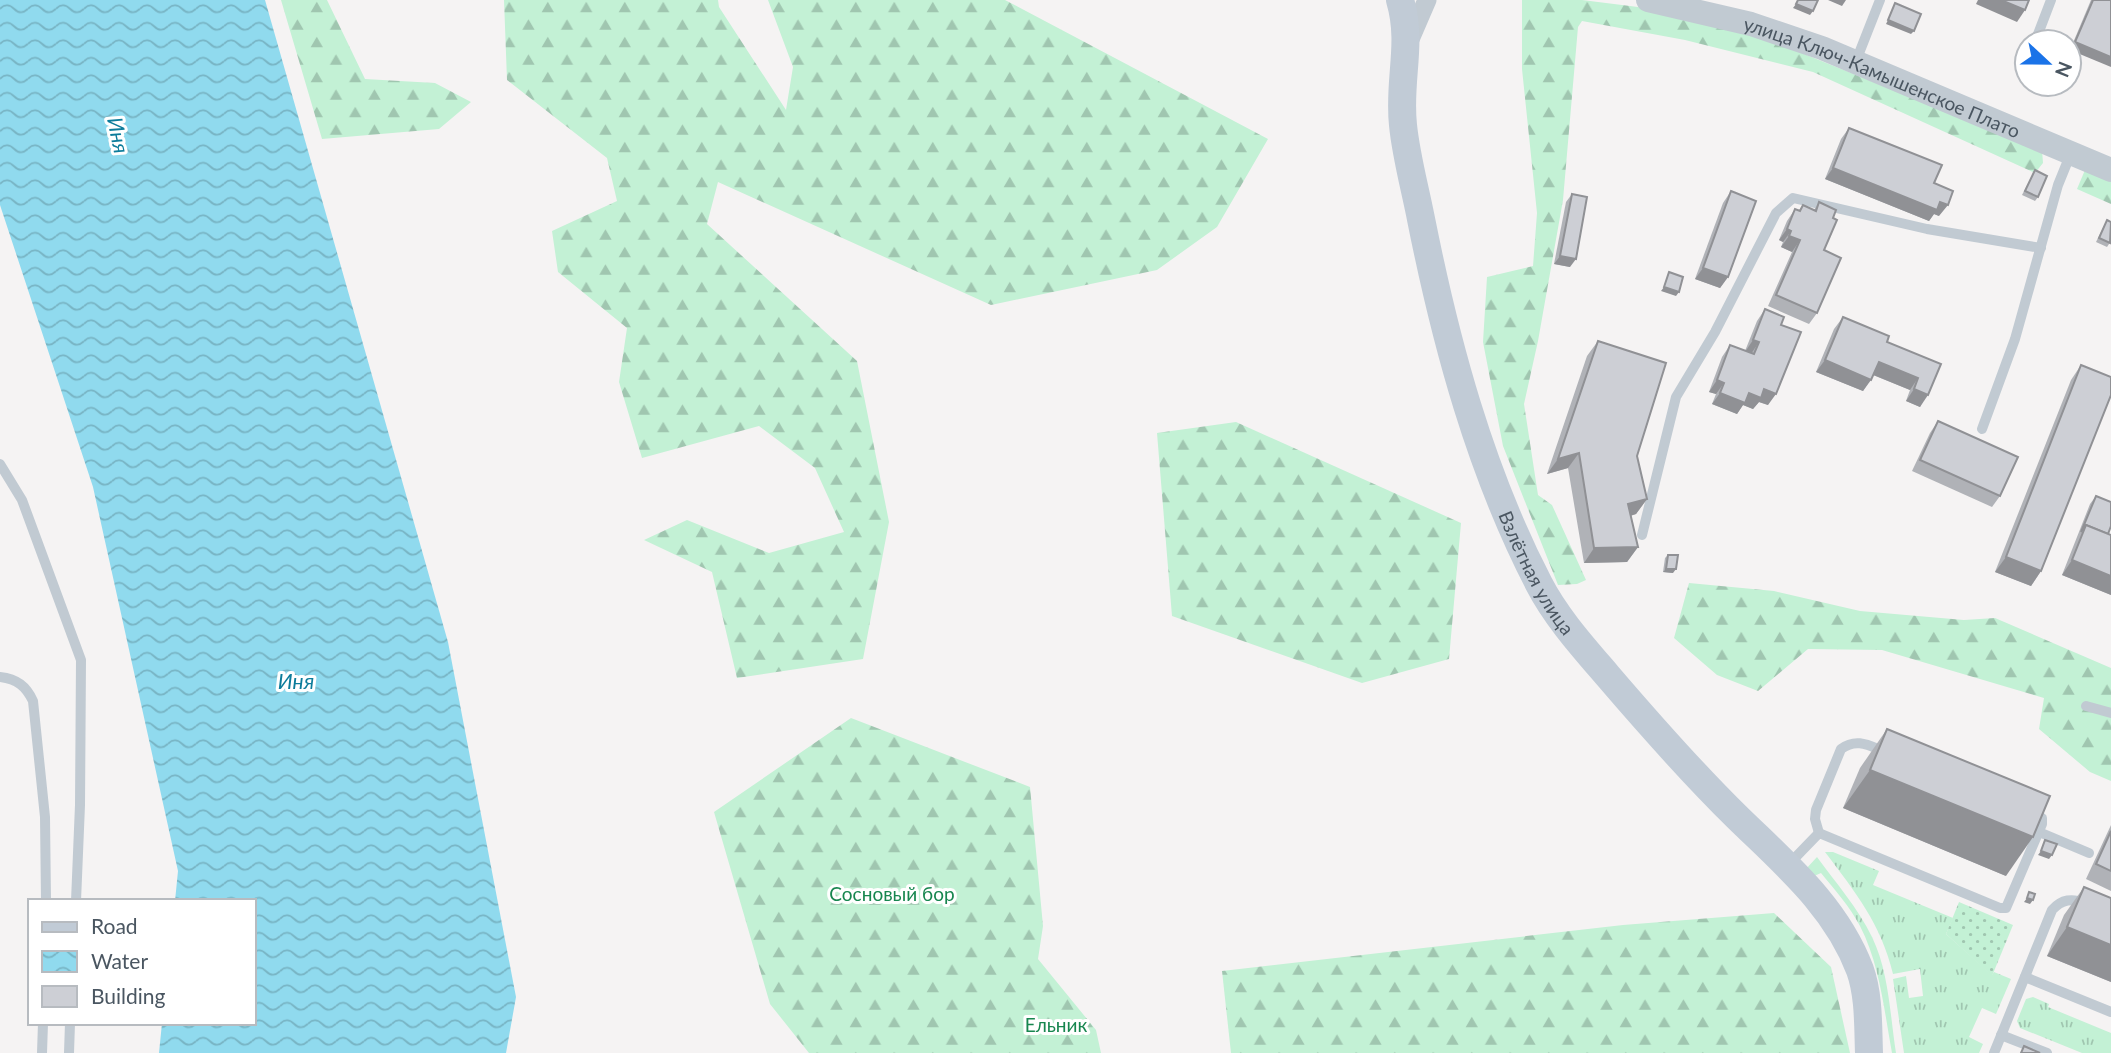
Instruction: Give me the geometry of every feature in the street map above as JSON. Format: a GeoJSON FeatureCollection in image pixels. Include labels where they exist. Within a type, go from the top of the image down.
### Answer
{"type":"FeatureCollection","features":[{"type":"Feature","properties":{"kind":"main road"},"geometry":{"type":"LineString","coordinates":[[1400,0],[1408,44]]}},
{"type":"Feature","properties":{"kind":"main road","name":"Взлётная улица"},"geometry":{"type":"LineString","coordinates":[[1408,44],[1401,80],[1403,125],[1433,276],[1466,404],[1502,500],[1540,586],[1573,634],[1684,765],[1788,865],[1839,925],[1861,973],[1867,1006],[1869,1053]]}},
{"type":"Feature","properties":{"kind":"street","name":"Взлётная улица"},"geometry":{"type":"LineString","coordinates":[[1408,44],[1427,0]]}},
{"type":"Feature","properties":{"kind":"street","name":"улица Ключ-Камышенское Плато"},"geometry":{"type":"LineString","coordinates":[[1648,0],[1751,24],[1856,61],[2111,170]]}},
{"type":"Feature","properties":{"kind":"lane"},"geometry":{"type":"LineString","coordinates":[[1856,61],[1880,0]]}},
{"type":"Feature","properties":{"kind":"lane"},"geometry":{"type":"LineString","coordinates":[[2040,28],[2051,0]]}},
{"type":"Feature","properties":{"kind":"lane"},"geometry":{"type":"LineString","coordinates":[[1982,429],[2015,339],[2040,248],[2071,152]]}},
{"type":"Feature","properties":{"kind":"lane"},"geometry":{"type":"LineString","coordinates":[[1643,535],[1676,397],[1715,332],[1776,213],[1793,198],[1927,229],[2040,248]]}},
{"type":"Feature","properties":{"kind":"lane"},"geometry":{"type":"LineString","coordinates":[[0,464],[22,500],[81,660],[76,899]]}},
{"type":"Feature","properties":{"kind":"lane"},"geometry":{"type":"LineString","coordinates":[[0,677],[14,680],[27,688],[33,701],[45,817],[46,899]]}},
{"type":"Feature","properties":{"kind":"lane"},"geometry":{"type":"LineString","coordinates":[[2086,706],[2111,713]]}},
{"type":"Feature","properties":{"kind":"lane"},"geometry":{"type":"LineString","coordinates":[[1893,755],[1860,742],[1849,743],[1841,749],[1816,810],[1819,833],[2000,908],[2006,908],[2039,832],[2042,818],[2014,805]]}},
{"type":"Feature","properties":{"kind":"lane"},"geometry":{"type":"LineString","coordinates":[[2039,832],[2089,853]]}},
{"type":"Feature","properties":{"kind":"lane"},"geometry":{"type":"LineString","coordinates":[[1788,865],[1819,833]]}},
{"type":"Feature","properties":{"kind":"lane"},"geometry":{"type":"LineString","coordinates":[[1994,1053],[2055,907],[2072,899],[2099,909]]}},
{"type":"Feature","properties":{"kind":"lane"},"geometry":{"type":"LineString","coordinates":[[2025,976],[2111,1012]]}},
{"type":"Feature","properties":{"kind":"lane"},"geometry":{"type":"LineString","coordinates":[[42,1053],[43,1025]]}},
{"type":"Feature","properties":{"kind":"lane"},"geometry":{"type":"LineString","coordinates":[[69,1053],[70,1025]]}},
{"type":"Feature","properties":{"kind":"lane"},"geometry":{"type":"LineString","coordinates":[[2001,1035],[2047,1053]]}},
{"type":"Feature","properties":{"kind":"green space"},"geometry":{"type":"Polygon","coordinates":[[[281,0],[327,0],[365,79],[435,83],[471,102],[439,129],[322,139],[281,0]]]}},
{"type":"Feature","properties":{"kind":"green space"},"geometry":{"type":"Polygon","coordinates":[[[504,0],[718,0],[719,7],[786,110],[793,67],[768,0],[1005,0],[1268,139],[1217,227],[1157,270],[991,305],[718,182],[707,224],[857,361],[889,522],[863,659],[737,678],[712,572],[644,540],[687,520],[769,553],[844,532],[815,468],[759,426],[642,458],[619,382],[627,328],[558,272],[552,231],[617,201],[607,158],[507,80],[504,0]]]}},
{"type":"Feature","properties":{"kind":"green space"},"geometry":{"type":"Polygon","coordinates":[[[1522,0],[1582,0],[1662,10],[1752,33],[2042,150],[2043,163],[2035,173],[1813,72],[1685,40],[1582,21],[1578,27],[1563,200],[1524,404],[1538,495],[1552,505],[1586,580],[1577,584],[1558,585],[1503,446],[1483,342],[1487,277],[1533,266],[1537,213],[1522,69],[1522,0]]]}},
{"type":"Feature","properties":{"kind":"green space"},"geometry":{"type":"Polygon","coordinates":[[[2085,170],[2111,181],[2111,204],[2077,189],[2085,170]]]}},
{"type":"Feature","properties":{"kind":"green space"},"geometry":{"type":"Polygon","coordinates":[[[1236,422],[1461,523],[1449,659],[1362,683],[1172,616],[1157,433],[1236,422]]]}},
{"type":"Feature","properties":{"kind":"green space"},"geometry":{"type":"Polygon","coordinates":[[[1689,583],[1774,591],[1860,611],[1964,620],[1995,618],[2111,668],[2111,781],[2090,772],[2039,729],[2044,698],[1882,650],[1808,649],[1758,691],[1717,675],[1674,638],[1689,583]]]}},
{"type":"Feature","properties":{"kind":"green space","name":"Сосновый бор"},"geometry":{"type":"Polygon","coordinates":[[[851,718],[1030,787],[1043,926],[1038,959],[1096,1030],[1101,1053],[809,1053],[770,1004],[714,812],[851,718]]]}},
{"type":"Feature","properties":{"kind":"green space"},"geometry":{"type":"Polygon","coordinates":[[[1825,852],[1833,852],[1879,871],[1873,885],[1953,918],[1946,934],[1992,975],[1994,972],[2011,979],[1996,1014],[1982,1008],[1969,1037],[1983,1044],[1979,1053],[1904,1053],[1893,979],[1906,976],[1909,998],[1923,996],[1920,969],[1893,974],[1874,924],[1857,895],[1825,852]]]}},
{"type":"Feature","properties":{"kind":"green space"},"geometry":{"type":"Polygon","coordinates":[[[1817,857],[1860,916],[1878,950],[1896,1053],[1892,1053],[1877,972],[1860,926],[1821,873],[1805,880],[1805,870],[1817,857]]]}},
{"type":"Feature","properties":{"kind":"green space"},"geometry":{"type":"Polygon","coordinates":[[[1959,902],[2013,925],[1992,976],[1946,934],[1959,902]]]}},
{"type":"Feature","properties":{"kind":"green space"},"geometry":{"type":"Polygon","coordinates":[[[1774,913],[1831,967],[1850,1053],[1231,1053],[1222,971],[1623,925],[1774,913]]]}},
{"type":"Feature","properties":{"kind":"green space"},"geometry":{"type":"Polygon","coordinates":[[[2033,997],[2049,1004],[2048,1007],[2111,1033],[2111,1053],[2082,1053],[2020,1028],[2017,1021],[2026,999],[2033,997]]]}},
{"type":"Feature","properties":{"kind":"water","name":"Иня"},"geometry":{"type":"Polygon","coordinates":[[[0,0],[265,0],[448,642],[516,997],[506,1053],[159,1053],[162,1025],[256,1025],[256,899],[175,899],[178,871],[93,487],[0,205],[0,0]]]}},
{"type":"Feature","properties":{"kind":"building"},"geometry":{"type":"Polygon","coordinates":[[[1798,0],[1818,0],[1813,11],[1796,4],[1798,0]]]}},
{"type":"Feature","properties":{"kind":"building"},"geometry":{"type":"Polygon","coordinates":[[[2001,0],[2029,0],[2025,10],[2001,0]]]}},
{"type":"Feature","properties":{"kind":"building"},"geometry":{"type":"Polygon","coordinates":[[[2093,0],[2111,0],[2111,57],[2083,45],[2081,28],[2093,0]]]}},
{"type":"Feature","properties":{"kind":"building"},"geometry":{"type":"Polygon","coordinates":[[[1895,3],[1921,14],[1914,31],[1888,20],[1895,3]]]}},
{"type":"Feature","properties":{"kind":"building"},"geometry":{"type":"Polygon","coordinates":[[[1849,128],[1942,165],[1934,183],[1953,191],[1948,205],[1940,202],[1937,210],[1833,168],[1849,128]]]}},
{"type":"Feature","properties":{"kind":"building"},"geometry":{"type":"Polygon","coordinates":[[[2035,170],[2047,176],[2038,197],[2025,191],[2035,170]]]}},
{"type":"Feature","properties":{"kind":"building"},"geometry":{"type":"Polygon","coordinates":[[[1731,191],[1756,201],[1728,277],[1703,268],[1731,191]]]}},
{"type":"Feature","properties":{"kind":"building"},"geometry":{"type":"Polygon","coordinates":[[[1572,194],[1587,197],[1576,259],[1560,256],[1572,194]]]}},
{"type":"Feature","properties":{"kind":"building"},"geometry":{"type":"Polygon","coordinates":[[[1819,202],[1836,210],[1833,218],[1837,220],[1824,250],[1841,258],[1817,313],[1776,295],[1800,240],[1789,236],[1791,231],[1787,229],[1795,209],[1800,211],[1803,205],[1816,211],[1819,202]]]}},
{"type":"Feature","properties":{"kind":"building"},"geometry":{"type":"Polygon","coordinates":[[[2107,220],[2111,222],[2110,243],[2099,238],[2107,220]]]}},
{"type":"Feature","properties":{"kind":"building"},"geometry":{"type":"Polygon","coordinates":[[[1669,272],[1683,277],[1679,292],[1664,287],[1669,272]]]}},
{"type":"Feature","properties":{"kind":"building"},"geometry":{"type":"Polygon","coordinates":[[[1765,309],[1784,317],[1781,325],[1801,332],[1776,394],[1764,389],[1761,398],[1749,393],[1745,403],[1720,393],[1724,383],[1717,380],[1730,345],[1754,354],[1759,342],[1753,340],[1765,309]]]}},
{"type":"Feature","properties":{"kind":"building"},"geometry":{"type":"Polygon","coordinates":[[[1843,317],[1889,336],[1887,342],[1941,364],[1928,395],[1914,389],[1918,378],[1879,362],[1871,380],[1825,360],[1843,317]]]}},
{"type":"Feature","properties":{"kind":"building"},"geometry":{"type":"Polygon","coordinates":[[[1598,341],[1666,363],[1637,456],[1647,499],[1628,504],[1638,547],[1594,548],[1579,453],[1558,459],[1598,341]]]}},
{"type":"Feature","properties":{"kind":"building"},"geometry":{"type":"Polygon","coordinates":[[[2081,365],[2111,377],[2111,395],[2041,571],[2006,557],[2081,365]]]}},
{"type":"Feature","properties":{"kind":"building"},"geometry":{"type":"Polygon","coordinates":[[[1938,421],[2018,457],[2000,496],[1920,460],[1938,421]]]}},
{"type":"Feature","properties":{"kind":"building"},"geometry":{"type":"Polygon","coordinates":[[[2096,496],[2111,502],[2111,526],[2108,534],[2086,525],[2081,532],[2096,496]]]}},
{"type":"Feature","properties":{"kind":"building"},"geometry":{"type":"Polygon","coordinates":[[[2086,525],[2111,535],[2111,576],[2072,560],[2086,525]]]}},
{"type":"Feature","properties":{"kind":"building"},"geometry":{"type":"Polygon","coordinates":[[[1668,555],[1678,555],[1676,569],[1666,569],[1668,555]]]}},
{"type":"Feature","properties":{"kind":"building"},"geometry":{"type":"Polygon","coordinates":[[[1887,729],[2050,796],[2033,837],[1870,770],[1887,729]]]}},
{"type":"Feature","properties":{"kind":"building"},"geometry":{"type":"Polygon","coordinates":[[[2111,831],[2111,871],[2096,864],[2111,831]]]}},
{"type":"Feature","properties":{"kind":"building"},"geometry":{"type":"Polygon","coordinates":[[[2045,840],[2057,844],[2052,855],[2041,851],[2045,840]]]}},
{"type":"Feature","properties":{"kind":"building"},"geometry":{"type":"Polygon","coordinates":[[[2084,887],[2111,898],[2111,945],[2067,927],[2084,887]]]}},
{"type":"Feature","properties":{"kind":"building"},"geometry":{"type":"Polygon","coordinates":[[[2029,892],[2035,894],[2033,900],[2027,898],[2029,892]]]}},
{"type":"Feature","properties":{"kind":"building"},"geometry":{"type":"Polygon","coordinates":[[[2024,1046],[2040,1053],[2021,1053],[2024,1046]]]}},
{"type":"Feature","properties":{"kind":"park label","name":"Ельник"},"geometry":{"type":"Point","coordinates":[1056,1024]}}]}
